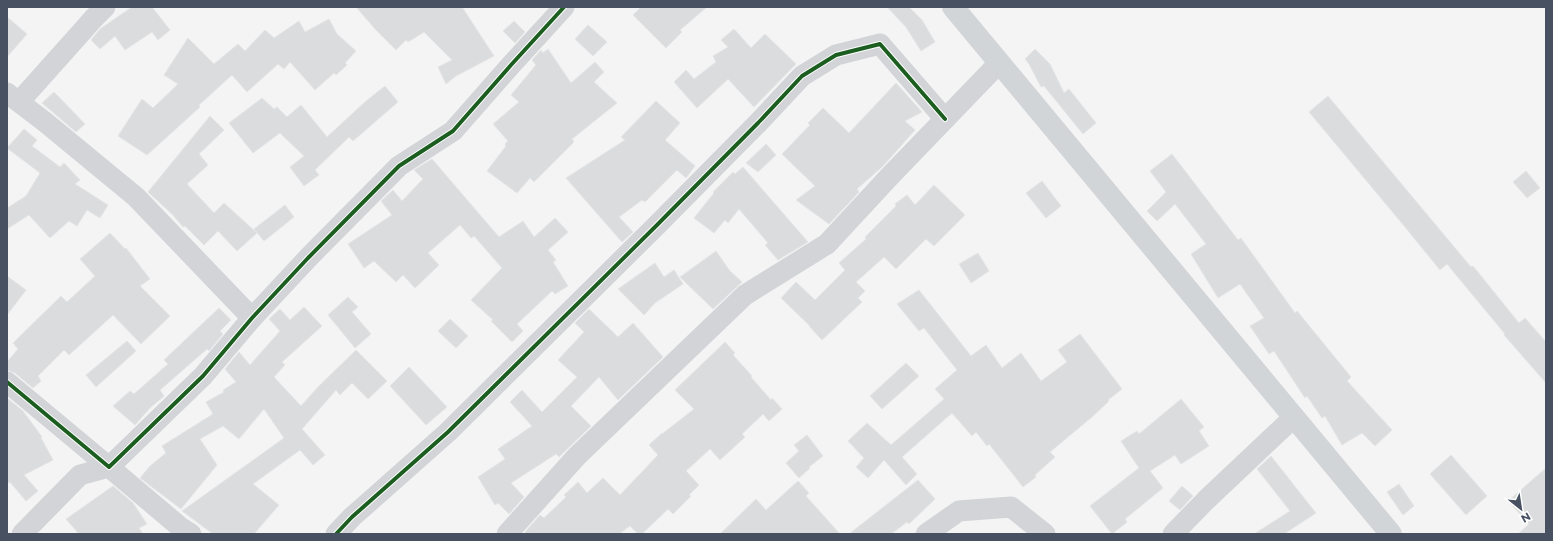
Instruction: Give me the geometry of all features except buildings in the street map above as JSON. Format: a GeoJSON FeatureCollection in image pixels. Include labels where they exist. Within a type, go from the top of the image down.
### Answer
{"type":"FeatureCollection","features":[{"type":"Feature","properties":{"kind":"main road"},"geometry":{"type":"LineString","coordinates":[[953,7],[1391,534]]}},
{"type":"Feature","properties":{"kind":"street"},"geometry":{"type":"LineString","coordinates":[[105,7],[13,98],[136,196],[252,318]]}},
{"type":"Feature","properties":{"kind":"street"},"geometry":{"type":"LineString","coordinates":[[22,534],[80,474],[109,467],[203,376],[252,318],[308,258],[399,166],[453,131],[564,7]]}},
{"type":"Feature","properties":{"kind":"street"},"geometry":{"type":"LineString","coordinates":[[336,534],[352,517],[448,432],[758,123],[802,76],[836,55],[880,44],[944,119]]}},
{"type":"Feature","properties":{"kind":"street"},"geometry":{"type":"LineString","coordinates":[[507,534],[577,456],[744,295],[827,244],[999,62]]}},
{"type":"Feature","properties":{"kind":"street"},"geometry":{"type":"LineString","coordinates":[[7,382],[109,467],[182,532]]}},
{"type":"Feature","properties":{"kind":"street"},"geometry":{"type":"LineString","coordinates":[[1173,534],[1206,500],[1294,417]]}},
{"type":"Feature","properties":{"kind":"street"},"geometry":{"type":"LineString","coordinates":[[926,534],[959,511],[1011,507],[1045,534]]}},
{"type":"Feature","properties":{"kind":"cycle path"},"geometry":{"type":"LineString","coordinates":[[7,382],[109,467],[203,376],[252,318],[308,258],[399,166],[453,131],[564,7]]}},
{"type":"Feature","properties":{"kind":"cycle path"},"geometry":{"type":"LineString","coordinates":[[336,534],[352,517],[448,432],[657,225],[758,123],[802,76],[836,55],[880,44],[945,119]]}}]}
